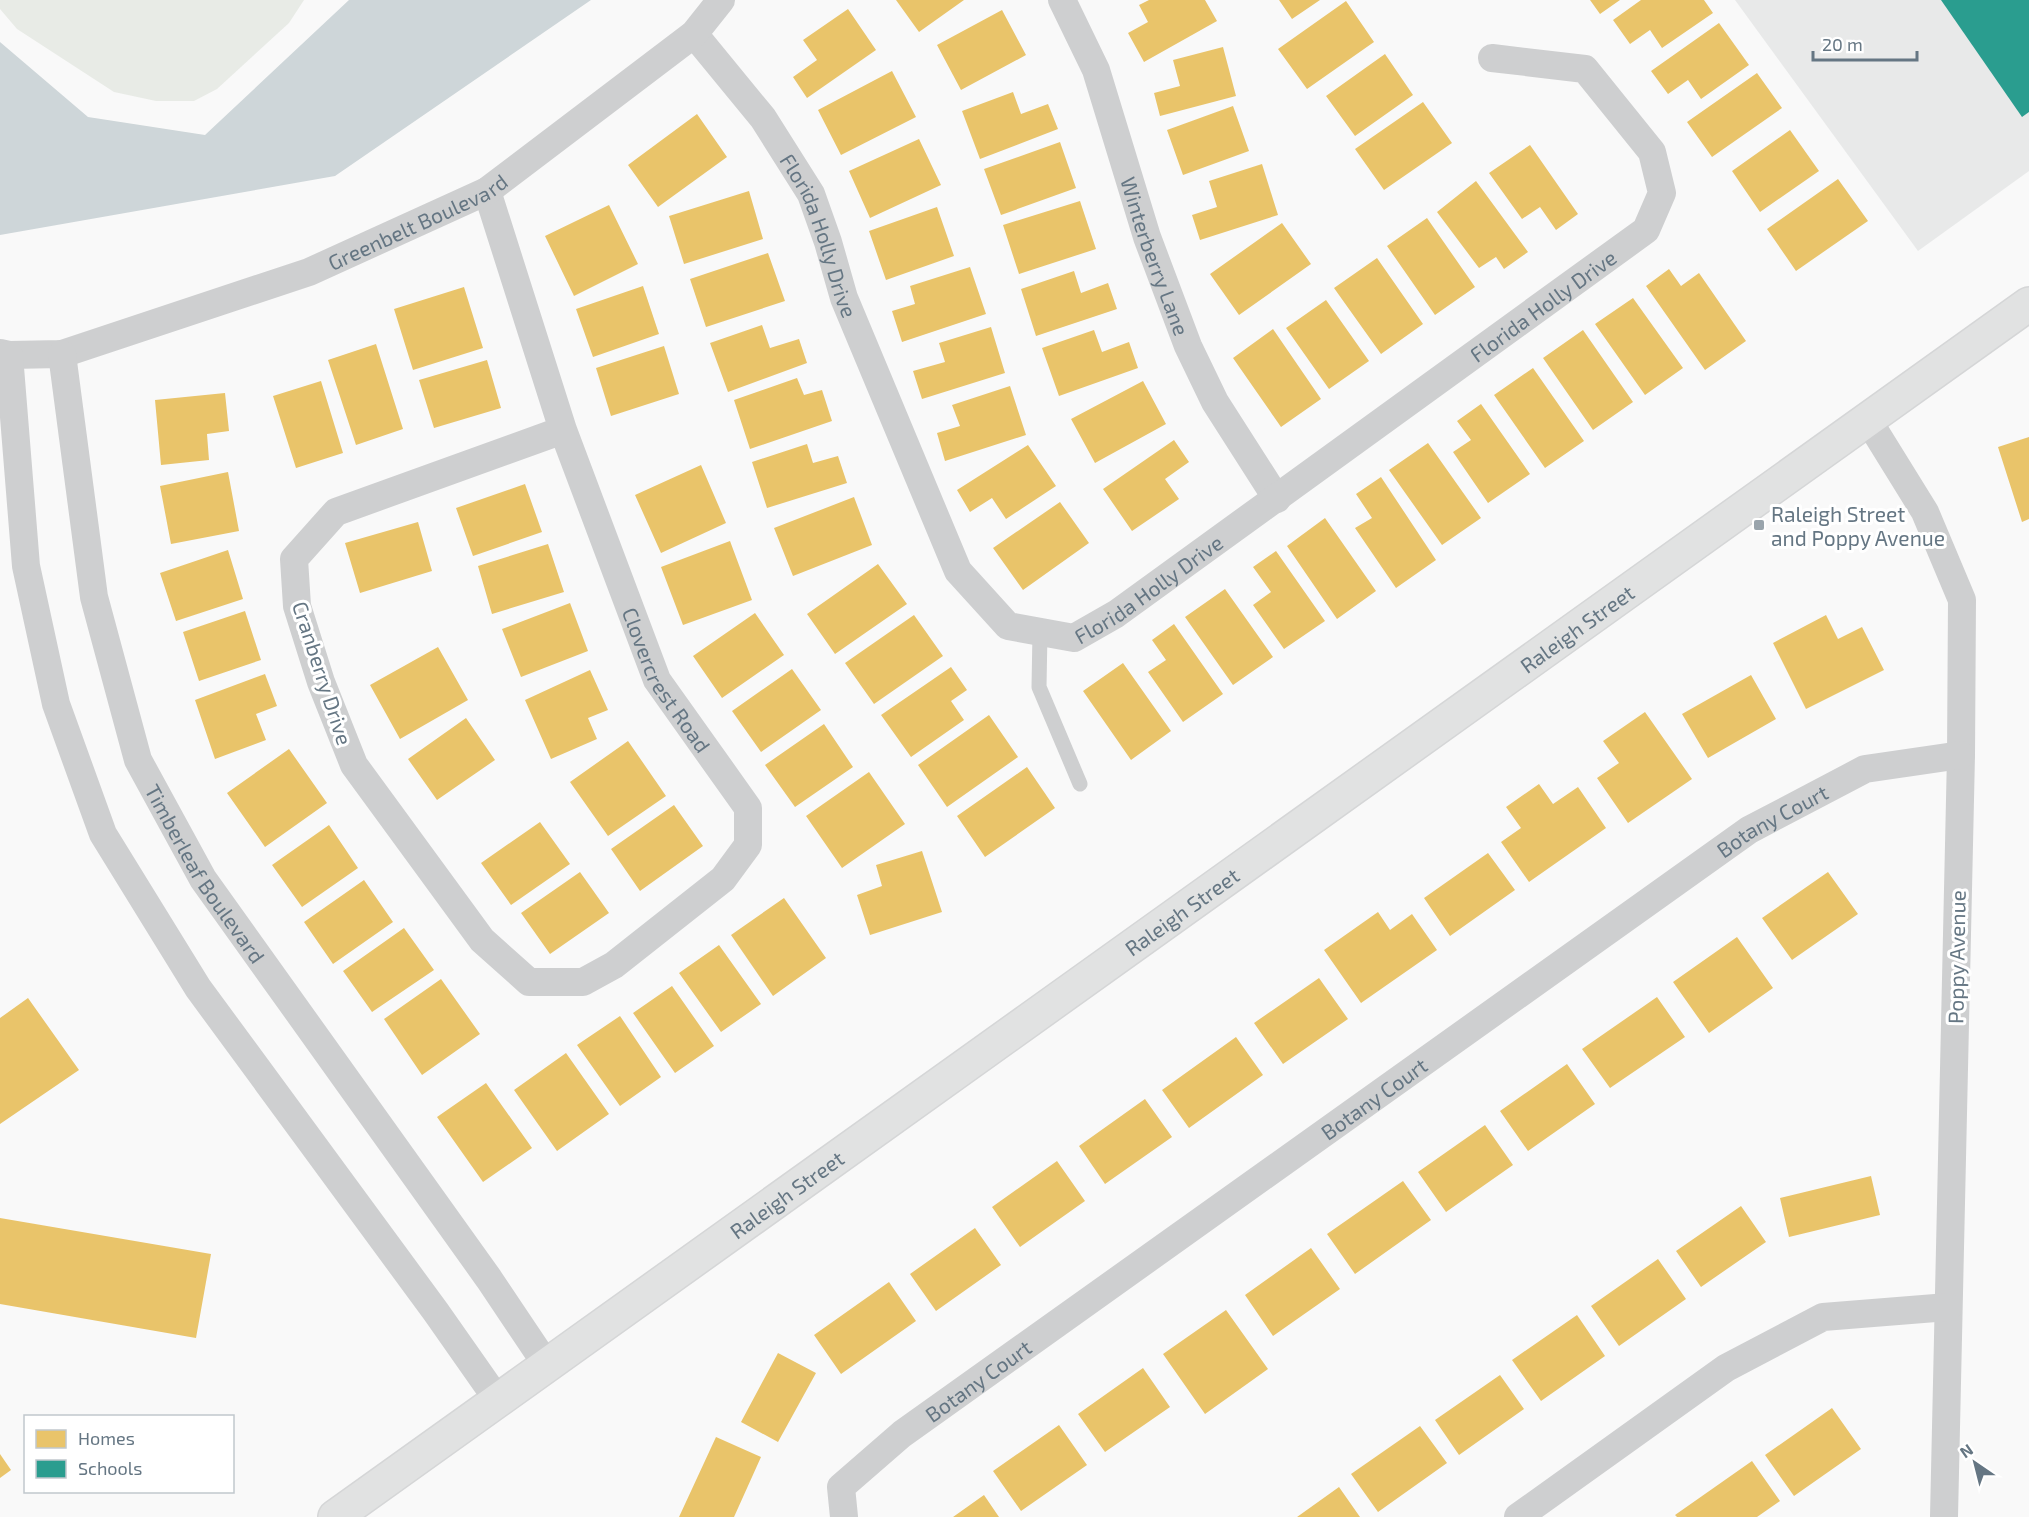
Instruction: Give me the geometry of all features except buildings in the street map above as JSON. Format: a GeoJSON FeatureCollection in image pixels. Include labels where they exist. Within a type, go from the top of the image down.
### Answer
{"type":"FeatureCollection","features":[{"type":"Feature","properties":{"kind":"street","name":"Greenbelt Boulevard"},"geometry":{"type":"LineString","coordinates":[[62,354],[309,272],[487,191],[693,34],[722,0]]}},
{"type":"Feature","properties":{"kind":"street","name":"Winterberry Lane"},"geometry":{"type":"LineString","coordinates":[[1062,0],[1096,70],[1147,237],[1188,346],[1215,402],[1276,499]]}},
{"type":"Feature","properties":{"kind":"street","name":"Florida Holly Drive"},"geometry":{"type":"LineString","coordinates":[[693,34],[763,118],[811,194],[844,298],[958,571],[1008,626],[1074,638],[1116,614],[1646,230],[1662,193],[1652,152],[1586,69],[1492,58]]}},
{"type":"Feature","properties":{"kind":"street","name":"Clovercrest Road"},"geometry":{"type":"LineString","coordinates":[[482,940],[529,982],[583,982],[614,965],[723,879],[748,845],[748,808],[657,680],[563,430],[487,191]]}},
{"type":"Feature","properties":{"kind":"street","name":"Raleigh Street"},"geometry":{"type":"LineString","coordinates":[[335,1517],[2029,304]]}},
{"type":"Feature","properties":{"kind":"street"},"geometry":{"type":"LineString","coordinates":[[62,354],[5,354],[26,566],[56,704],[103,834],[198,988],[436,1312],[497,1399]]}},
{"type":"Feature","properties":{"kind":"street","name":"Timberleaf Boulevard"},"geometry":{"type":"LineString","coordinates":[[62,354],[94,597],[138,760],[203,879],[489,1279],[546,1365]]}},
{"type":"Feature","properties":{"kind":"street","name":"Poppy Avenue"},"geometry":{"type":"LineString","coordinates":[[1868,420],[1925,512],[1962,600],[1961,755],[1944,1517]]}},
{"type":"Feature","properties":{"kind":"street","name":"Cranberry Drive"},"geometry":{"type":"LineString","coordinates":[[482,940],[354,765],[321,682],[297,606],[294,559],[336,512],[563,430]]}},
{"type":"Feature","properties":{"kind":"street","name":"Botany Court"},"geometry":{"type":"LineString","coordinates":[[843,1517],[841,1487],[902,1434],[1749,830],[1865,769],[1961,755]]}},
{"type":"Feature","properties":{"kind":"street"},"geometry":{"type":"LineString","coordinates":[[1518,1517],[1726,1368],[1823,1317],[1948,1306]]}},
{"type":"Feature","properties":{"kind":"lane"},"geometry":{"type":"LineString","coordinates":[[1040,632],[1039,687],[1080,784]]}},
{"type":"Feature","properties":{"kind":"shaded area"},"geometry":{"type":"Polygon","coordinates":[[[0,0],[304,0],[289,23],[217,89],[194,101],[156,101],[114,92],[17,29],[0,9],[0,0]]]}},
{"type":"Feature","properties":{"kind":"shaded area"},"geometry":{"type":"Polygon","coordinates":[[[349,0],[591,0],[335,176],[0,235],[0,42],[88,117],[205,135],[349,0]]]}},
{"type":"Feature","properties":{"kind":"shaded area"},"geometry":{"type":"Polygon","coordinates":[[[1735,0],[2029,0],[2029,171],[1918,251],[1735,0]]]}},
{"type":"Feature","properties":{"kind":"place","name":"Raleigh Street and Poppy Avenue"},"geometry":{"type":"Point","coordinates":[1759,525]}}]}
